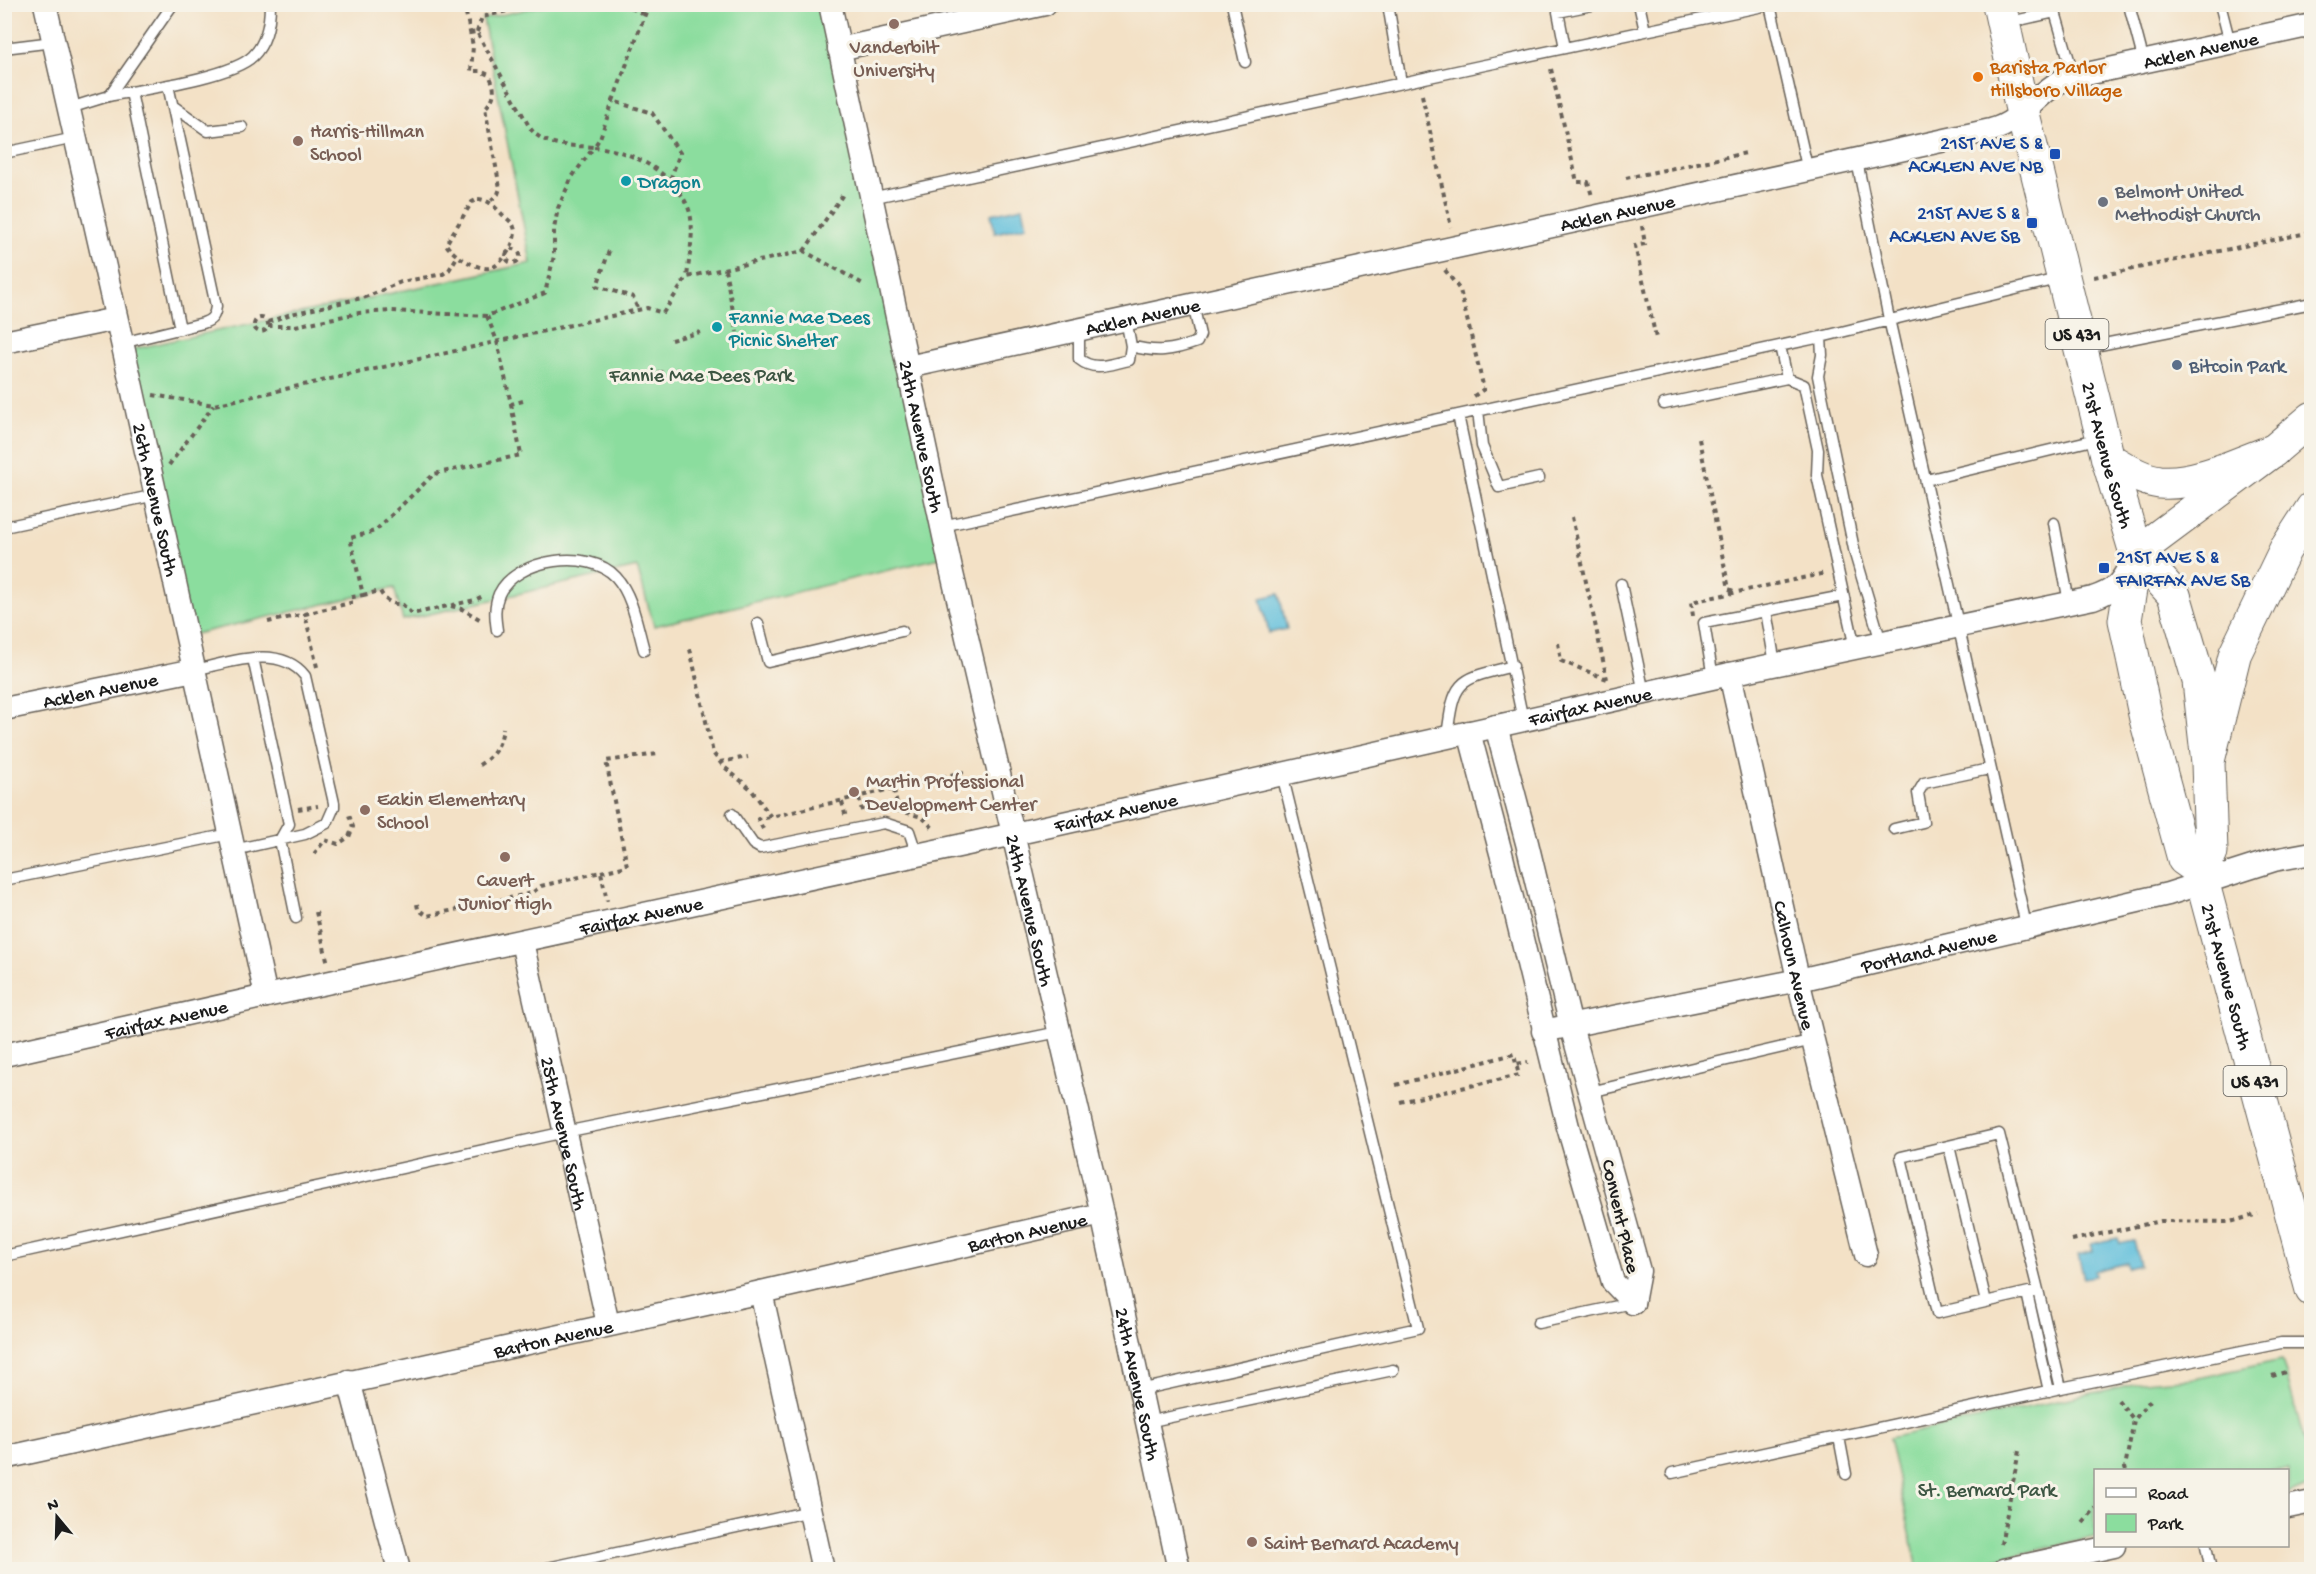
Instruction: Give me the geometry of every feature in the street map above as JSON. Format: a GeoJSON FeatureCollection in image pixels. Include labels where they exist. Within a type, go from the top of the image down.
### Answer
{"type":"FeatureCollection","features":[{"type":"Feature","properties":{"kind":"main road","name":"21st Avenue South"},"geometry":{"type":"LineString","coordinates":[[2001,14],[2023,114],[2079,277],[2081,348],[2106,449],[2136,553],[2125,620],[2146,719],[2184,859],[2202,877],[2312,1290]]}},
{"type":"Feature","properties":{"kind":"main road"},"geometry":{"type":"LineString","coordinates":[[2136,553],[2312,418]]}},
{"type":"Feature","properties":{"kind":"main road"},"geometry":{"type":"LineString","coordinates":[[2106,449],[2136,475],[2158,482],[2179,482],[2201,477],[2273,450]]}},
{"type":"Feature","properties":{"kind":"main road"},"geometry":{"type":"LineString","coordinates":[[2208,763],[2235,654],[2280,560],[2312,508]]}},
{"type":"Feature","properties":{"kind":"main road","name":"21st Avenue South"},"geometry":{"type":"LineString","coordinates":[[2136,553],[2174,595],[2199,681],[2208,763],[2211,852],[2202,877]]}},
{"type":"Feature","properties":{"kind":"street","name":"26th Avenue South"},"geometry":{"type":"LineString","coordinates":[[45,4],[266,996]]}},
{"type":"Feature","properties":{"kind":"street","name":"24th Avenue South"},"geometry":{"type":"LineString","coordinates":[[830,4],[942,526],[1102,1214],[1179,1569]]}},
{"type":"Feature","properties":{"kind":"street"},"geometry":{"type":"LineString","coordinates":[[839,49],[1046,4]]}},
{"type":"Feature","properties":{"kind":"street","name":"Acklen Avenue"},"geometry":{"type":"LineString","coordinates":[[908,367],[1516,233],[1857,161],[1999,128],[2007,126],[2023,114],[2043,92],[2055,83],[2312,25]]}},
{"type":"Feature","properties":{"kind":"street"},"geometry":{"type":"LineString","coordinates":[[4,342],[116,319]]}},
{"type":"Feature","properties":{"kind":"street","name":"Fairfax Avenue"},"geometry":{"type":"LineString","coordinates":[[4,1055],[1014,834],[1775,664],[2093,598],[2121,583],[2136,553]]}},
{"type":"Feature","properties":{"kind":"street","name":"Acklen Avenue"},"geometry":{"type":"LineString","coordinates":[[4,709],[194,670]]}},
{"type":"Feature","properties":{"kind":"street","name":"Calhoun Avenue"},"geometry":{"type":"LineString","coordinates":[[1721,676],[1799,980],[1866,1255]]}},
{"type":"Feature","properties":{"kind":"street","name":"Convent Place"},"geometry":{"type":"LineString","coordinates":[[1496,726],[1571,1026],[1639,1271],[1633,1303]]}},
{"type":"Feature","properties":{"kind":"street","name":"Convent Place"},"geometry":{"type":"LineString","coordinates":[[1469,732],[1502,856],[1568,1127],[1613,1282],[1633,1303]]}},
{"type":"Feature","properties":{"kind":"street","name":"Portland Avenue"},"geometry":{"type":"LineString","coordinates":[[1543,1031],[1799,980],[2026,925],[2202,877],[2312,853]]}},
{"type":"Feature","properties":{"kind":"street","name":"25th Avenue South"},"geometry":{"type":"LineString","coordinates":[[522,942],[608,1324]]}},
{"type":"Feature","properties":{"kind":"street","name":"Barton Avenue"},"geometry":{"type":"LineString","coordinates":[[4,1458],[761,1292],[1102,1214]]}},
{"type":"Feature","properties":{"kind":"street"},"geometry":{"type":"LineString","coordinates":[[761,1292],[823,1569]]}},
{"type":"Feature","properties":{"kind":"street"},"geometry":{"type":"LineString","coordinates":[[349,1381],[399,1569]]}},
{"type":"Feature","properties":{"kind":"street"},"geometry":{"type":"LineString","coordinates":[[2289,1508],[2312,1502]]}},
{"type":"Feature","properties":{"kind":"street"},"geometry":{"type":"LineString","coordinates":[[2004,1569],[2105,1547]]}},
{"type":"Feature","properties":{"kind":"lane"},"geometry":{"type":"LineString","coordinates":[[109,96],[173,4]]}},
{"type":"Feature","properties":{"kind":"lane"},"geometry":{"type":"LineString","coordinates":[[69,108],[109,96],[168,85],[236,67],[254,55],[267,33],[270,4]]}},
{"type":"Feature","properties":{"kind":"lane"},"geometry":{"type":"LineString","coordinates":[[1232,4],[1245,62]]}},
{"type":"Feature","properties":{"kind":"lane"},"geometry":{"type":"LineString","coordinates":[[1388,4],[1401,83]]}},
{"type":"Feature","properties":{"kind":"lane"},"geometry":{"type":"LineString","coordinates":[[1565,48],[1558,12],[1597,4]]}},
{"type":"Feature","properties":{"kind":"lane"},"geometry":{"type":"LineString","coordinates":[[1639,4],[1645,31]]}},
{"type":"Feature","properties":{"kind":"lane"},"geometry":{"type":"LineString","coordinates":[[2220,4],[2230,43]]}},
{"type":"Feature","properties":{"kind":"lane"},"geometry":{"type":"LineString","coordinates":[[871,198],[1771,5],[1808,171]]}},
{"type":"Feature","properties":{"kind":"lane"},"geometry":{"type":"LineString","coordinates":[[2129,5],[2144,62]]}},
{"type":"Feature","properties":{"kind":"lane"},"geometry":{"type":"LineString","coordinates":[[2001,14],[2055,12],[2074,77]]}},
{"type":"Feature","properties":{"kind":"lane"},"geometry":{"type":"LineString","coordinates":[[4,48],[53,42]]}},
{"type":"Feature","properties":{"kind":"lane"},"geometry":{"type":"LineString","coordinates":[[122,343],[210,321],[214,317],[216,306],[168,85]]}},
{"type":"Feature","properties":{"kind":"lane"},"geometry":{"type":"LineString","coordinates":[[131,92],[180,329]]}},
{"type":"Feature","properties":{"kind":"lane"},"geometry":{"type":"LineString","coordinates":[[173,106],[208,131],[242,127]]}},
{"type":"Feature","properties":{"kind":"lane"},"geometry":{"type":"LineString","coordinates":[[4,153],[75,138]]}},
{"type":"Feature","properties":{"kind":"lane"},"geometry":{"type":"LineString","coordinates":[[1857,161],[1889,319],[2026,925]]}},
{"type":"Feature","properties":{"kind":"lane"},"geometry":{"type":"LineString","coordinates":[[942,526],[1780,346],[2079,277]]}},
{"type":"Feature","properties":{"kind":"lane"},"geometry":{"type":"LineString","coordinates":[[2081,348],[2312,303]]}},
{"type":"Feature","properties":{"kind":"lane"},"geometry":{"type":"LineString","coordinates":[[1131,346],[1151,352],[1179,348],[1197,342],[1200,335],[1193,304]]}},
{"type":"Feature","properties":{"kind":"lane"},"geometry":{"type":"LineString","coordinates":[[1079,329],[1079,359],[1092,367],[1129,360],[1131,346],[1126,319]]}},
{"type":"Feature","properties":{"kind":"lane"},"geometry":{"type":"LineString","coordinates":[[1821,337],[1822,355],[1818,376],[1855,554],[1881,642]]}},
{"type":"Feature","properties":{"kind":"lane"},"geometry":{"type":"LineString","coordinates":[[1780,346],[1786,378]]}},
{"type":"Feature","properties":{"kind":"lane"},"geometry":{"type":"LineString","coordinates":[[1664,404],[1786,378],[1804,385],[1818,450],[1817,475],[1855,648]]}},
{"type":"Feature","properties":{"kind":"lane"},"geometry":{"type":"LineString","coordinates":[[1478,411],[1482,446],[1499,487],[1539,478]]}},
{"type":"Feature","properties":{"kind":"lane"},"geometry":{"type":"LineString","coordinates":[[1458,415],[1523,720]]}},
{"type":"Feature","properties":{"kind":"lane"},"geometry":{"type":"LineString","coordinates":[[1926,480],[2106,449]]}},
{"type":"Feature","properties":{"kind":"lane"},"geometry":{"type":"LineString","coordinates":[[4,527],[156,495]]}},
{"type":"Feature","properties":{"kind":"lane"},"geometry":{"type":"LineString","coordinates":[[2054,523],[2070,602]]}},
{"type":"Feature","properties":{"kind":"lane"},"geometry":{"type":"LineString","coordinates":[[497,630],[495,609],[503,588],[522,572],[549,562],[580,560],[603,568],[615,576],[630,600],[644,650]]}},
{"type":"Feature","properties":{"kind":"lane"},"geometry":{"type":"LineString","coordinates":[[1621,584],[1644,693]]}},
{"type":"Feature","properties":{"kind":"lane"},"geometry":{"type":"LineString","coordinates":[[1721,676],[1704,623],[1843,596]]}},
{"type":"Feature","properties":{"kind":"lane"},"geometry":{"type":"LineString","coordinates":[[1766,611],[1775,664]]}},
{"type":"Feature","properties":{"kind":"lane"},"geometry":{"type":"LineString","coordinates":[[758,623],[768,662],[903,631]]}},
{"type":"Feature","properties":{"kind":"lane"},"geometry":{"type":"LineString","coordinates":[[253,658],[289,824],[280,840],[296,918]]}},
{"type":"Feature","properties":{"kind":"lane"},"geometry":{"type":"LineString","coordinates":[[4,880],[232,842],[280,840],[305,834],[327,823],[334,807],[305,676],[298,667],[282,659],[253,658],[194,670]]}},
{"type":"Feature","properties":{"kind":"lane"},"geometry":{"type":"LineString","coordinates":[[1446,737],[1450,708],[1459,687],[1468,678],[1512,666]]}},
{"type":"Feature","properties":{"kind":"lane"},"geometry":{"type":"LineString","coordinates":[[1894,829],[1923,822],[1918,793],[1924,783],[1989,769]]}},
{"type":"Feature","properties":{"kind":"lane"},"geometry":{"type":"LineString","coordinates":[[1140,1390],[1418,1328],[1282,774]]}},
{"type":"Feature","properties":{"kind":"lane"},"geometry":{"type":"LineString","coordinates":[[732,814],[753,844],[760,848],[884,823],[909,831],[917,855]]}},
{"type":"Feature","properties":{"kind":"lane"},"geometry":{"type":"LineString","coordinates":[[4,1256],[564,1131],[1059,1032]]}},
{"type":"Feature","properties":{"kind":"lane"},"geometry":{"type":"LineString","coordinates":[[1590,1092],[1813,1040]]}},
{"type":"Feature","properties":{"kind":"lane"},"geometry":{"type":"LineString","coordinates":[[2033,1292],[1937,1313],[1901,1156],[1999,1134],[2033,1292],[2049,1390]]}},
{"type":"Feature","properties":{"kind":"lane"},"geometry":{"type":"LineString","coordinates":[[1949,1146],[1986,1302]]}},
{"type":"Feature","properties":{"kind":"lane"},"geometry":{"type":"LineString","coordinates":[[2033,1292],[2061,1388]]}},
{"type":"Feature","properties":{"kind":"lane"},"geometry":{"type":"LineString","coordinates":[[1538,1323],[1633,1303]]}},
{"type":"Feature","properties":{"kind":"lane"},"geometry":{"type":"LineString","coordinates":[[1672,1473],[2049,1390],[2281,1343],[2312,1343]]}},
{"type":"Feature","properties":{"kind":"lane"},"geometry":{"type":"LineString","coordinates":[[1147,1422],[1393,1370]]}},
{"type":"Feature","properties":{"kind":"lane"},"geometry":{"type":"LineString","coordinates":[[1839,1437],[1846,1474]]}},
{"type":"Feature","properties":{"kind":"lane"},"geometry":{"type":"LineString","coordinates":[[538,1569],[811,1511]]}},
{"type":"Feature","properties":{"kind":"lane"},"geometry":{"type":"LineString","coordinates":[[2206,1547],[2211,1569]]}},
{"type":"Feature","properties":{"kind":"path"},"geometry":{"type":"LineString","coordinates":[[464,4],[474,58],[471,70],[489,75],[495,90],[493,99],[485,108],[501,188],[489,202]]}},
{"type":"Feature","properties":{"kind":"path"},"geometry":{"type":"LineString","coordinates":[[477,32],[483,17],[537,4]]}},
{"type":"Feature","properties":{"kind":"path"},"geometry":{"type":"LineString","coordinates":[[623,4],[645,15]]}},
{"type":"Feature","properties":{"kind":"path"},"geometry":{"type":"LineString","coordinates":[[457,256],[443,274],[400,282],[366,297],[291,314],[268,324],[295,326],[359,313],[391,311],[487,316],[545,293],[554,256],[554,229],[558,208],[572,177],[600,138],[649,4]]}},
{"type":"Feature","properties":{"kind":"path"},"geometry":{"type":"LineString","coordinates":[[470,33],[477,32]]}},
{"type":"Feature","properties":{"kind":"path"},"geometry":{"type":"LineString","coordinates":[[149,394],[214,405],[647,308],[663,313],[687,277],[692,237],[688,208],[670,180],[640,159],[606,148],[546,142],[539,138],[530,128],[477,32]]}},
{"type":"Feature","properties":{"kind":"path"},"geometry":{"type":"LineString","coordinates":[[1551,69],[1577,182],[1588,182],[1592,196]]}},
{"type":"Feature","properties":{"kind":"path"},"geometry":{"type":"LineString","coordinates":[[1422,95],[1451,227]]}},
{"type":"Feature","properties":{"kind":"path"},"geometry":{"type":"LineString","coordinates":[[613,101],[652,113],[680,153],[670,180]]}},
{"type":"Feature","properties":{"kind":"path"},"geometry":{"type":"LineString","coordinates":[[1626,178],[1746,153]]}},
{"type":"Feature","properties":{"kind":"path"},"geometry":{"type":"LineString","coordinates":[[1686,165],[1689,175]]}},
{"type":"Feature","properties":{"kind":"path"},"geometry":{"type":"LineString","coordinates":[[804,251],[844,193]]}},
{"type":"Feature","properties":{"kind":"path"},"geometry":{"type":"LineString","coordinates":[[478,199],[489,202],[514,227],[515,236],[499,263],[489,268],[457,256],[448,248],[447,241],[472,202],[478,199]]}},
{"type":"Feature","properties":{"kind":"path"},"geometry":{"type":"LineString","coordinates":[[1642,224],[1645,244],[1635,246],[1656,338]]}},
{"type":"Feature","properties":{"kind":"path"},"geometry":{"type":"LineString","coordinates":[[2079,277],[2312,232]]}},
{"type":"Feature","properties":{"kind":"path"},"geometry":{"type":"LineString","coordinates":[[609,251],[597,286],[633,297],[638,310]]}},
{"type":"Feature","properties":{"kind":"path"},"geometry":{"type":"LineString","coordinates":[[687,277],[804,251],[863,284]]}},
{"type":"Feature","properties":{"kind":"path"},"geometry":{"type":"LineString","coordinates":[[1442,267],[1460,290],[1484,389],[1471,398]]}},
{"type":"Feature","properties":{"kind":"path"},"geometry":{"type":"LineString","coordinates":[[725,269],[737,332]]}},
{"type":"Feature","properties":{"kind":"path"},"geometry":{"type":"LineString","coordinates":[[363,595],[350,538],[375,531],[434,474],[521,455],[497,341],[487,316]]}},
{"type":"Feature","properties":{"kind":"path"},"geometry":{"type":"LineString","coordinates":[[671,340],[700,332]]}},
{"type":"Feature","properties":{"kind":"path"},"geometry":{"type":"LineString","coordinates":[[659,373],[678,369]]}},
{"type":"Feature","properties":{"kind":"path"},"geometry":{"type":"LineString","coordinates":[[511,404],[523,401]]}},
{"type":"Feature","properties":{"kind":"path"},"geometry":{"type":"LineString","coordinates":[[165,471],[214,405]]}},
{"type":"Feature","properties":{"kind":"path"},"geometry":{"type":"LineString","coordinates":[[1699,439],[1729,589],[1738,593]]}},
{"type":"Feature","properties":{"kind":"path"},"geometry":{"type":"LineString","coordinates":[[1558,643],[1561,661],[1607,679],[1572,517]]}},
{"type":"Feature","properties":{"kind":"path"},"geometry":{"type":"LineString","coordinates":[[268,622],[354,602],[353,597],[381,591],[384,598],[395,605],[402,604],[412,614],[484,596]]}},
{"type":"Feature","properties":{"kind":"path"},"geometry":{"type":"LineString","coordinates":[[450,605],[481,620]]}},
{"type":"Feature","properties":{"kind":"path"},"geometry":{"type":"LineString","coordinates":[[305,614],[318,672]]}},
{"type":"Feature","properties":{"kind":"path"},"geometry":{"type":"LineString","coordinates":[[690,649],[710,747],[719,763],[751,789],[771,817],[968,771]]}},
{"type":"Feature","properties":{"kind":"path"},"geometry":{"type":"LineString","coordinates":[[479,765],[500,745],[503,728]]}},
{"type":"Feature","properties":{"kind":"path"},"geometry":{"type":"LineString","coordinates":[[417,904],[418,909],[427,916],[532,893],[542,886],[627,866],[606,761],[658,754]]}},
{"type":"Feature","properties":{"kind":"path"},"geometry":{"type":"LineString","coordinates":[[719,763],[748,757]]}},
{"type":"Feature","properties":{"kind":"path"},"geometry":{"type":"LineString","coordinates":[[894,790],[898,810]]}},
{"type":"Feature","properties":{"kind":"path"},"geometry":{"type":"LineString","coordinates":[[859,798],[863,814]]}},
{"type":"Feature","properties":{"kind":"path"},"geometry":{"type":"LineString","coordinates":[[314,854],[325,840],[338,844],[350,837],[353,827],[346,801]]}},
{"type":"Feature","properties":{"kind":"path"},"geometry":{"type":"LineString","coordinates":[[842,802],[846,818]]}},
{"type":"Feature","properties":{"kind":"path"},"geometry":{"type":"LineString","coordinates":[[312,807],[318,806]]}},
{"type":"Feature","properties":{"kind":"path"},"geometry":{"type":"LineString","coordinates":[[601,872],[607,902]]}},
{"type":"Feature","properties":{"kind":"path"},"geometry":{"type":"LineString","coordinates":[[316,912],[328,963]]}},
{"type":"Feature","properties":{"kind":"path"},"geometry":{"type":"LineString","coordinates":[[1396,1085],[1514,1054],[1519,1075],[1400,1102]]}},
{"type":"Feature","properties":{"kind":"path"},"geometry":{"type":"LineString","coordinates":[[1516,1064],[1528,1062]]}},
{"type":"Feature","properties":{"kind":"path"},"geometry":{"type":"LineString","coordinates":[[2072,1240],[2161,1221],[2230,1222],[2258,1214]]}},
{"type":"Feature","properties":{"kind":"path"},"geometry":{"type":"LineString","coordinates":[[2272,1376],[2289,1371]]}},
{"type":"Feature","properties":{"kind":"path"},"geometry":{"type":"LineString","coordinates":[[2125,1469],[2134,1420],[2153,1397]]}},
{"type":"Feature","properties":{"kind":"path"},"geometry":{"type":"LineString","coordinates":[[2118,1400],[2134,1420]]}},
{"type":"Feature","properties":{"kind":"path"},"geometry":{"type":"LineString","coordinates":[[2001,1544],[2019,1451]]}},
{"type":"Feature","properties":{"kind":"path"},"geometry":{"type":"LineString","coordinates":[[2083,1522],[2094,1510]]}},
{"type":"Feature","properties":{"kind":"green space","name":"Fannie Mae Dees Park"},"geometry":{"type":"Polygon","coordinates":[[[549,4],[831,5],[948,556],[654,626],[637,567],[403,620],[394,588],[186,636],[124,351],[531,263],[483,19],[549,4]]]}},
{"type":"Feature","properties":{"kind":"green space","name":"St. Bernard Park"},"geometry":{"type":"Polygon","coordinates":[[[2282,1360],[2311,1464],[2311,1484],[2289,1494],[2289,1469],[2094,1469],[2094,1537],[1953,1569],[1918,1569],[1889,1438],[2143,1382],[2198,1378],[2282,1360]]]}},
{"type":"Feature","properties":{"kind":"water"},"geometry":{"type":"Polygon","coordinates":[[[1023,207],[1027,226],[995,233],[991,214],[1023,207]]]}},
{"type":"Feature","properties":{"kind":"water"},"geometry":{"type":"Polygon","coordinates":[[[1279,594],[1287,629],[1269,633],[1261,598],[1279,594]]]}},
{"type":"Feature","properties":{"kind":"water"},"geometry":{"type":"Polygon","coordinates":[[[2118,1238],[2120,1244],[2134,1241],[2140,1265],[2128,1268],[2127,1263],[2094,1271],[2095,1276],[2084,1278],[2078,1255],[2093,1251],[2091,1244],[2118,1238]]]}},
{"type":"Feature","properties":{"kind":"place","name":"Vanderbilt University"},"geometry":{"type":"Point","coordinates":[894,24]}},
{"type":"Feature","properties":{"kind":"place","name":"Barista Parlor Hillsboro Village"},"geometry":{"type":"Point","coordinates":[1978,77]}},
{"type":"Feature","properties":{"kind":"place","name":"Harris-Hillman School"},"geometry":{"type":"Point","coordinates":[298,141]}},
{"type":"Feature","properties":{"kind":"place","name":"21ST AVE S & ACKLEN AVE NB"},"geometry":{"type":"Point","coordinates":[2055,154]}},
{"type":"Feature","properties":{"kind":"place","name":"Dragon"},"geometry":{"type":"Point","coordinates":[626,181]}},
{"type":"Feature","properties":{"kind":"place","name":"Belmont United Methodist Church"},"geometry":{"type":"Point","coordinates":[2103,202]}},
{"type":"Feature","properties":{"kind":"place","name":"21ST AVE S & ACKLEN AVE SB"},"geometry":{"type":"Point","coordinates":[2032,223]}},
{"type":"Feature","properties":{"kind":"place","name":"Fannie Mae Dees Picnic Shelter"},"geometry":{"type":"Point","coordinates":[717,327]}},
{"type":"Feature","properties":{"kind":"place","name":"Bitcoin Park"},"geometry":{"type":"Point","coordinates":[2177,365]}},
{"type":"Feature","properties":{"kind":"place","name":"21ST AVE S & FAIRFAX AVE SB"},"geometry":{"type":"Point","coordinates":[2104,568]}},
{"type":"Feature","properties":{"kind":"place","name":"Martin Professional Development Center"},"geometry":{"type":"Point","coordinates":[854,792]}},
{"type":"Feature","properties":{"kind":"place","name":"Eakin Elementary School"},"geometry":{"type":"Point","coordinates":[365,810]}},
{"type":"Feature","properties":{"kind":"place","name":"Cavert Junior High"},"geometry":{"type":"Point","coordinates":[505,857]}},
{"type":"Feature","properties":{"kind":"place","name":"Saint Bernard Academy"},"geometry":{"type":"Point","coordinates":[1252,1542]}}]}
